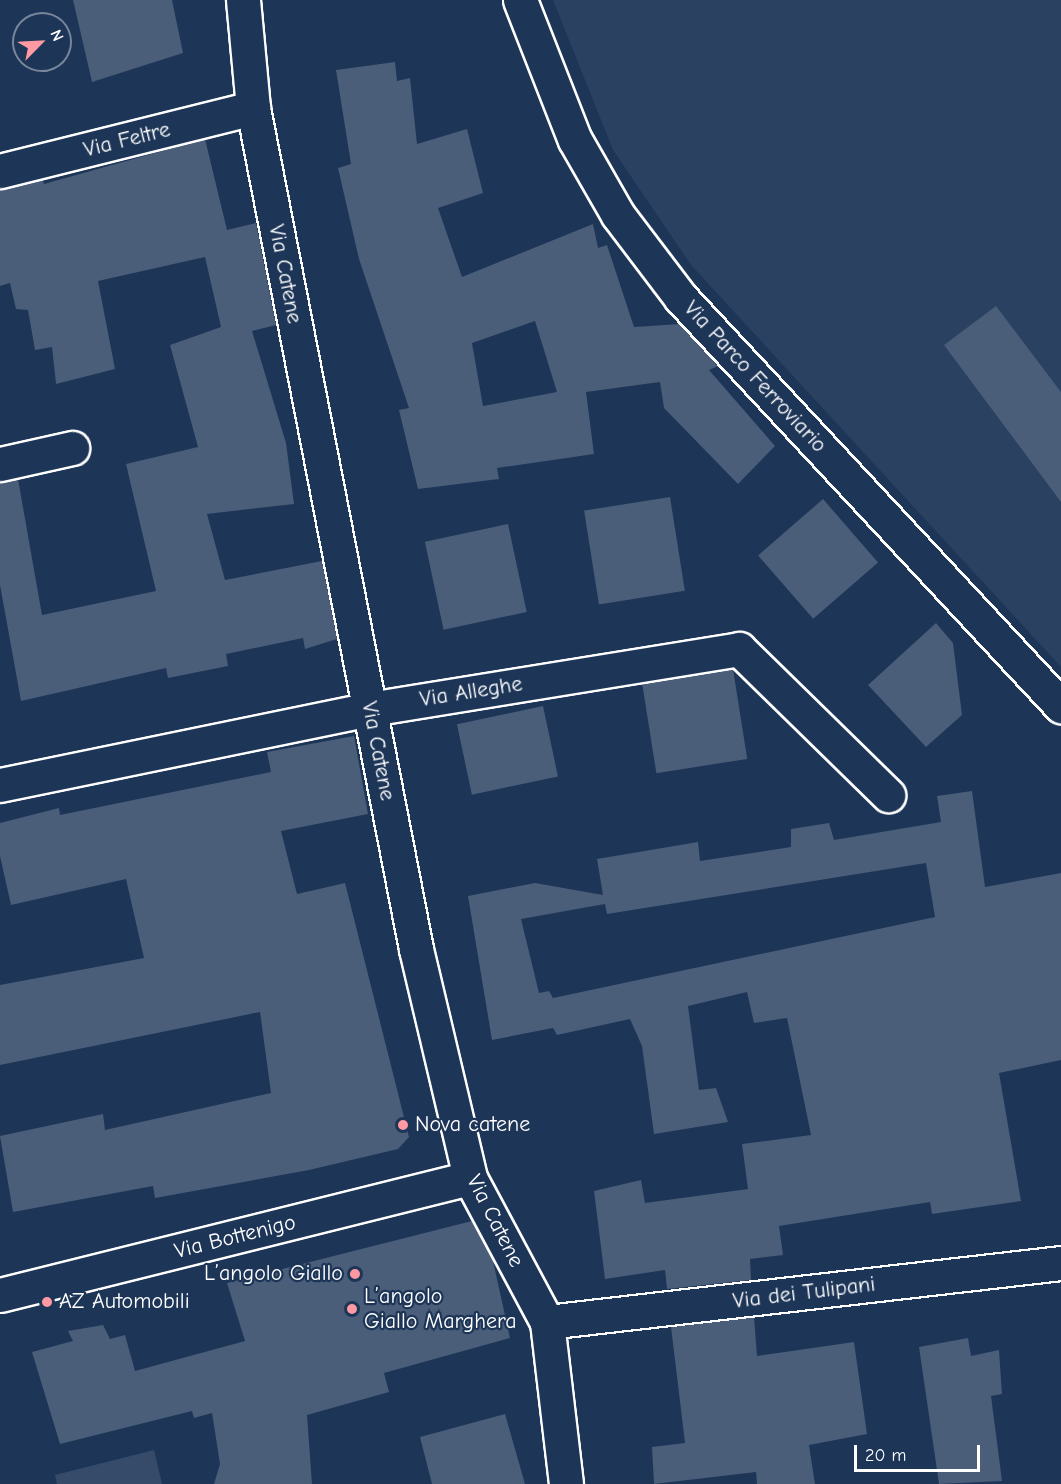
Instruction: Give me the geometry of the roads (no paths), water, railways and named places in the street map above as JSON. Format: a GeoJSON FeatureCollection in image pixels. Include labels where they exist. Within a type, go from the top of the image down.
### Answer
{"type":"FeatureCollection","features":[{"type":"Feature","properties":{"kind":"street","name":"Via Catene"},"geometry":{"type":"LineString","coordinates":[[243,0],[253,108],[416,949],[470,1178],[547,1322],[566,1484]]}},
{"type":"Feature","properties":{"kind":"street","name":"Via Parco Ferroviario"},"geometry":{"type":"LineString","coordinates":[[520,0],[575,140],[618,215],[674,289],[1061,706]]}},
{"type":"Feature","properties":{"kind":"street","name":"Via Feltre"},"geometry":{"type":"LineString","coordinates":[[0,171],[253,108]]}},
{"type":"Feature","properties":{"kind":"street"},"geometry":{"type":"LineString","coordinates":[[0,464],[72,448]]}},
{"type":"Feature","properties":{"kind":"street","name":"Via Alleghe"},"geometry":{"type":"LineString","coordinates":[[0,785],[370,709],[739,649],[888,795]]}},
{"type":"Feature","properties":{"kind":"street","name":"Via Bottenigo"},"geometry":{"type":"LineString","coordinates":[[0,1295],[470,1178]]}},
{"type":"Feature","properties":{"kind":"street","name":"Via dei Tulipani"},"geometry":{"type":"LineString","coordinates":[[547,1322],[1061,1263]]}},
{"type":"Feature","properties":{"kind":"place","name":"Nova catene"},"geometry":{"type":"Point","coordinates":[403,1125]}},
{"type":"Feature","properties":{"kind":"place","name":"L’angolo Giallo"},"geometry":{"type":"Point","coordinates":[355,1274]}},
{"type":"Feature","properties":{"kind":"place","name":"AZ Automobili"},"geometry":{"type":"Point","coordinates":[47,1302]}},
{"type":"Feature","properties":{"kind":"place","name":"L’angolo Giallo Marghera"},"geometry":{"type":"Point","coordinates":[352,1309]}}]}
